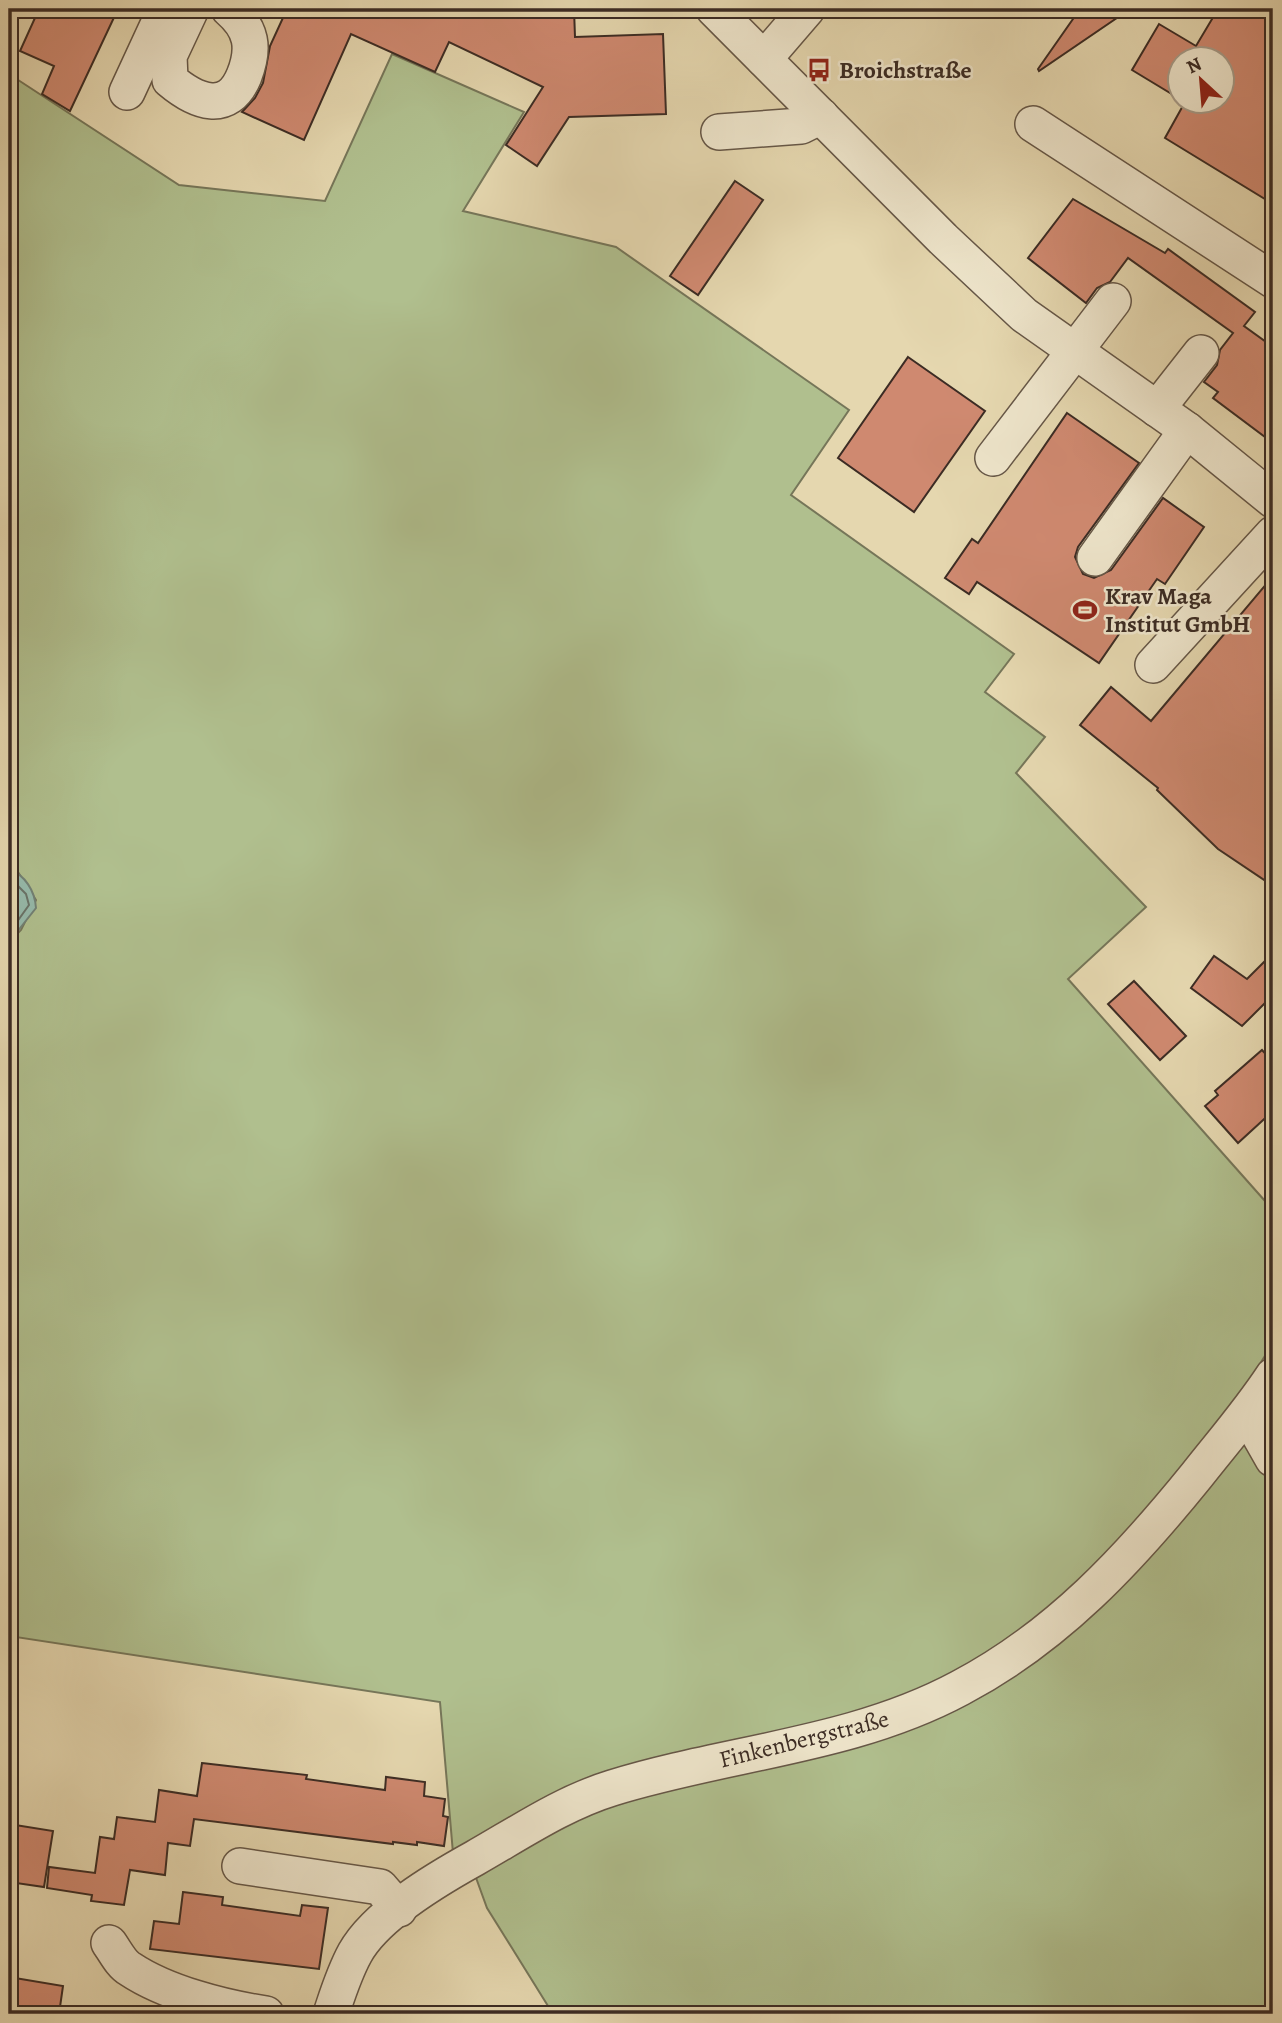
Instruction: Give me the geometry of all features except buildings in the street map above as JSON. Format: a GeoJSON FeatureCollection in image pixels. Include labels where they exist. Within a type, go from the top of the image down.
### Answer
{"type":"FeatureCollection","features":[{"type":"Feature","properties":{"kind":"street"},"geometry":{"type":"LineString","coordinates":[[127,92],[166,9]]}},
{"type":"Feature","properties":{"kind":"street"},"geometry":{"type":"LineString","coordinates":[[191,9],[169,56],[170,80],[181,89],[214,102],[226,100],[238,91],[252,55],[245,26],[229,9]]}},
{"type":"Feature","properties":{"kind":"street"},"geometry":{"type":"LineString","coordinates":[[714,9],[1024,315],[1187,430],[1273,500]]}},
{"type":"Feature","properties":{"kind":"street"},"geometry":{"type":"LineString","coordinates":[[764,59],[807,9]]}},
{"type":"Feature","properties":{"kind":"street"},"geometry":{"type":"LineString","coordinates":[[719,132],[801,126],[821,116]]}},
{"type":"Feature","properties":{"kind":"street"},"geometry":{"type":"LineString","coordinates":[[1034,124],[1273,280]]}},
{"type":"Feature","properties":{"kind":"street"},"geometry":{"type":"LineString","coordinates":[[993,458],[1113,301]]}},
{"type":"Feature","properties":{"kind":"street"},"geometry":{"type":"LineString","coordinates":[[1157,409],[1201,353]]}},
{"type":"Feature","properties":{"kind":"street"},"geometry":{"type":"LineString","coordinates":[[1095,558],[1187,430]]}},
{"type":"Feature","properties":{"kind":"street"},"geometry":{"type":"LineString","coordinates":[[1273,534],[1163,672],[1273,563]]}},
{"type":"Feature","properties":{"kind":"street","name":"Finkenbergstraße"},"geometry":{"type":"LineString","coordinates":[[331,2014],[356,1951],[371,1933],[444,1875],[550,1815],[610,1788],[880,1724],[961,1688],[1043,1636],[1105,1582],[1142,1543],[1248,1415],[1273,1376]]}},
{"type":"Feature","properties":{"kind":"street"},"geometry":{"type":"LineString","coordinates":[[1248,1415],[1273,1459]]}},
{"type":"Feature","properties":{"kind":"street"},"geometry":{"type":"LineString","coordinates":[[240,1866],[380,1887],[399,1909]]}},
{"type":"Feature","properties":{"kind":"street"},"geometry":{"type":"LineString","coordinates":[[109,1943],[128,1968],[149,1979],[217,2007],[266,2014]]}},
{"type":"Feature","properties":{"kind":"green space"},"geometry":{"type":"Polygon","coordinates":[[[392,54],[524,112],[463,211],[616,247],[849,410],[791,495],[1014,654],[985,692],[1045,737],[1016,773],[1146,907],[1068,979],[1273,1210],[1273,1343],[1258,1367],[1273,1380],[1273,2014],[553,2014],[487,1908],[475,1875],[453,1853],[440,1702],[9,1636],[9,942],[21,930],[36,900],[18,872],[9,869],[9,74],[179,185],[325,201],[392,54]]]}},
{"type":"Feature","properties":{"kind":"water"},"geometry":{"type":"Polygon","coordinates":[[[9,869],[20,875],[28,884],[36,908],[9,942],[9,869]]]}},
{"type":"Feature","properties":{"kind":"place","name":"Broichstraße"},"geometry":{"type":"Point","coordinates":[819,70]}},
{"type":"Feature","properties":{"kind":"place","name":"Krav Maga Institut GmbH"},"geometry":{"type":"Point","coordinates":[1085,610]}}]}
